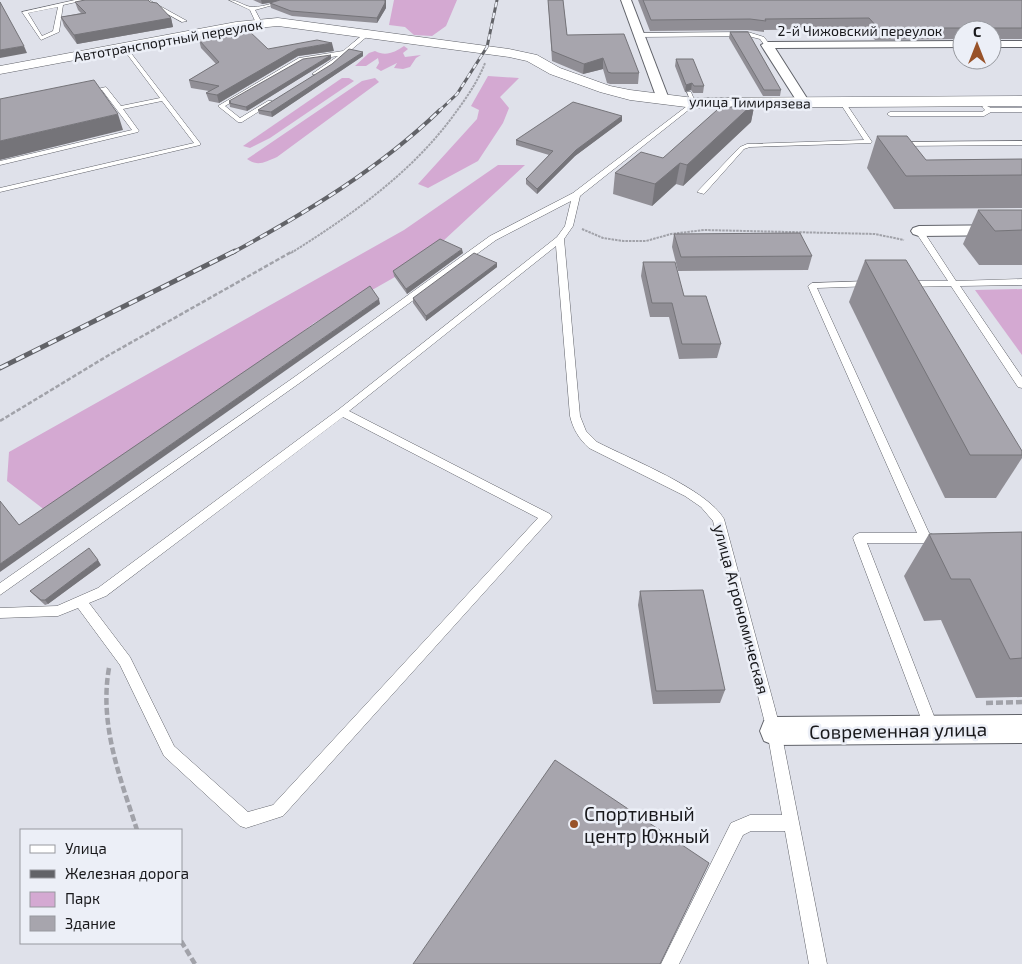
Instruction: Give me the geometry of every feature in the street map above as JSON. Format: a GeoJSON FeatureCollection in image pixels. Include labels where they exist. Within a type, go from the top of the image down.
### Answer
{"type":"FeatureCollection","features":[{"type":"Feature","properties":{"kind":"main road","name":"Автотранспортный переулок"},"geometry":{"type":"LineString","coordinates":[[0,70],[259,23],[303,25],[486,53]]}},
{"type":"Feature","properties":{"kind":"main road","name":"улица Тимирязева"},"geometry":{"type":"LineString","coordinates":[[486,53],[532,58],[555,70],[605,89],[630,95],[663,99],[692,98],[804,103],[985,106],[1022,102]]}},
{"type":"Feature","properties":{"kind":"street"},"geometry":{"type":"LineString","coordinates":[[626,0],[663,99]]}},
{"type":"Feature","properties":{"kind":"street","name":"2-й Чижовский переулок"},"geometry":{"type":"LineString","coordinates":[[767,45],[952,44]]}},
{"type":"Feature","properties":{"kind":"street"},"geometry":{"type":"LineString","coordinates":[[1002,44],[1022,44]]}},
{"type":"Feature","properties":{"kind":"street","name":"2-й Чижовский переулок"},"geometry":{"type":"LineString","coordinates":[[767,45],[804,103]]}},
{"type":"Feature","properties":{"kind":"street"},"geometry":{"type":"LineString","coordinates":[[922,236],[1022,230]]}},
{"type":"Feature","properties":{"kind":"street","name":"Современная улица"},"geometry":{"type":"LineString","coordinates":[[774,731],[1022,729]]}},
{"type":"Feature","properties":{"kind":"lane"},"geometry":{"type":"LineString","coordinates":[[53,0],[61,4]]}},
{"type":"Feature","properties":{"kind":"lane"},"geometry":{"type":"LineString","coordinates":[[61,4],[56,32],[41,38],[25,12],[61,4],[82,0]]}},
{"type":"Feature","properties":{"kind":"lane"},"geometry":{"type":"LineString","coordinates":[[145,0],[184,21]]}},
{"type":"Feature","properties":{"kind":"lane"},"geometry":{"type":"LineString","coordinates":[[232,0],[252,9],[288,0]]}},
{"type":"Feature","properties":{"kind":"lane"},"geometry":{"type":"LineString","coordinates":[[252,9],[259,23]]}},
{"type":"Feature","properties":{"kind":"lane"},"geometry":{"type":"LineString","coordinates":[[306,80],[330,65],[367,34]]}},
{"type":"Feature","properties":{"kind":"lane"},"geometry":{"type":"LineString","coordinates":[[639,35],[748,34],[762,38],[767,45]]}},
{"type":"Feature","properties":{"kind":"lane"},"geometry":{"type":"LineString","coordinates":[[0,190],[198,144],[124,46]]}},
{"type":"Feature","properties":{"kind":"lane"},"geometry":{"type":"LineString","coordinates":[[273,100],[240,120],[221,106],[301,59],[344,53]]}},
{"type":"Feature","properties":{"kind":"lane"},"geometry":{"type":"LineString","coordinates":[[0,163],[136,131],[104,88],[76,94]]}},
{"type":"Feature","properties":{"kind":"lane"},"geometry":{"type":"LineString","coordinates":[[0,590],[297,380],[493,238],[576,195],[692,98]]}},
{"type":"Feature","properties":{"kind":"lane"},"geometry":{"type":"LineString","coordinates":[[120,108],[164,99]]}},
{"type":"Feature","properties":{"kind":"lane"},"geometry":{"type":"LineString","coordinates":[[701,192],[742,148],[749,145],[869,142],[843,103]]}},
{"type":"Feature","properties":{"kind":"lane"},"geometry":{"type":"LineString","coordinates":[[890,114],[984,114],[985,106],[1022,110]]}},
{"type":"Feature","properties":{"kind":"lane"},"geometry":{"type":"LineString","coordinates":[[887,144],[1022,143]]}},
{"type":"Feature","properties":{"kind":"lane"},"geometry":{"type":"LineString","coordinates":[[0,613],[58,611],[102,592],[342,412],[560,240],[569,226],[576,195]]}},
{"type":"Feature","properties":{"kind":"lane"},"geometry":{"type":"LineString","coordinates":[[922,236],[1022,385]]}},
{"type":"Feature","properties":{"kind":"lane","name":"улица Агрономическая"},"geometry":{"type":"LineString","coordinates":[[560,240],[575,416],[578,429],[584,438],[593,445],[689,493],[706,504],[718,519],[774,731],[818,964]]}},
{"type":"Feature","properties":{"kind":"lane"},"geometry":{"type":"LineString","coordinates":[[898,284],[1022,282]]}},
{"type":"Feature","properties":{"kind":"lane"},"geometry":{"type":"LineString","coordinates":[[879,284],[812,286],[925,538]]}},
{"type":"Feature","properties":{"kind":"lane"},"geometry":{"type":"LineString","coordinates":[[81,602],[125,661],[169,751],[246,820],[278,811],[546,518],[342,412]]}},
{"type":"Feature","properties":{"kind":"lane"},"geometry":{"type":"LineString","coordinates":[[932,729],[859,538],[945,538]]}},
{"type":"Feature","properties":{"kind":"lane"},"geometry":{"type":"LineString","coordinates":[[670,964],[737,829],[750,823],[792,823]]}},
{"type":"Feature","properties":{"kind":"path"},"geometry":{"type":"LineString","coordinates":[[0,421],[97,361],[288,255],[375,195],[421,155],[454,118],[482,73],[486,53]]}},
{"type":"Feature","properties":{"kind":"path"},"geometry":{"type":"LineString","coordinates":[[569,226],[603,238],[623,241],[646,241],[671,234],[704,230],[875,234],[909,241],[922,236]]}},
{"type":"Feature","properties":{"kind":"path"},"geometry":{"type":"LineString","coordinates":[[120,655],[108,669],[105,686],[110,742],[137,829]]}},
{"type":"Feature","properties":{"kind":"path"},"geometry":{"type":"LineString","coordinates":[[182,943],[195,964]]}},
{"type":"Feature","properties":{"kind":"green space"},"geometry":{"type":"Polygon","coordinates":[[[394,0],[457,0],[446,26],[432,36],[414,35],[405,27],[389,25],[394,0]]]}},
{"type":"Feature","properties":{"kind":"green space"},"geometry":{"type":"Polygon","coordinates":[[[404,46],[408,49],[403,53],[405,57],[421,55],[416,58],[410,67],[403,69],[394,68],[397,63],[381,71],[376,68],[379,63],[378,58],[366,66],[355,66],[369,53],[375,51],[383,54],[390,53],[404,46]]]}},
{"type":"Feature","properties":{"kind":"green space"},"geometry":{"type":"Polygon","coordinates":[[[488,76],[519,78],[500,97],[509,108],[503,123],[478,161],[428,188],[418,184],[477,119],[479,110],[471,106],[488,76]]]}},
{"type":"Feature","properties":{"kind":"green space"},"geometry":{"type":"Polygon","coordinates":[[[342,78],[349,78],[354,81],[270,138],[250,148],[243,146],[342,78]]]}},
{"type":"Feature","properties":{"kind":"green space"},"geometry":{"type":"Polygon","coordinates":[[[375,78],[379,82],[277,157],[258,163],[247,159],[362,81],[375,78]]]}},
{"type":"Feature","properties":{"kind":"green space"},"geometry":{"type":"Polygon","coordinates":[[[498,165],[525,165],[442,242],[409,269],[314,323],[92,494],[46,511],[7,481],[9,452],[404,230],[498,165]]]}},
{"type":"Feature","properties":{"kind":"green space"},"geometry":{"type":"Polygon","coordinates":[[[1022,289],[1022,355],[975,290],[1022,289]]]}},
{"type":"Feature","properties":{"kind":"building"},"geometry":{"type":"Polygon","coordinates":[[[85,0],[148,0],[157,3],[171,18],[74,35],[61,17],[86,13],[75,2],[85,0]]]}},
{"type":"Feature","properties":{"kind":"building"},"geometry":{"type":"Polygon","coordinates":[[[280,0],[385,0],[385,3],[377,18],[291,11],[270,3],[280,0]]]}},
{"type":"Feature","properties":{"kind":"building"},"geometry":{"type":"Polygon","coordinates":[[[548,0],[563,0],[567,35],[624,34],[639,73],[611,73],[608,72],[603,58],[584,64],[552,51],[548,0]]]}},
{"type":"Feature","properties":{"kind":"building"},"geometry":{"type":"Polygon","coordinates":[[[643,0],[1022,0],[1022,28],[1002,28],[1002,20],[952,20],[952,28],[878,28],[869,18],[765,19],[766,21],[750,19],[651,20],[643,0]]]}},
{"type":"Feature","properties":{"kind":"building"},"geometry":{"type":"Polygon","coordinates":[[[0,2],[24,46],[0,50],[0,2]]]}},
{"type":"Feature","properties":{"kind":"building"},"geometry":{"type":"Polygon","coordinates":[[[249,31],[268,49],[317,40],[332,43],[297,49],[217,95],[206,93],[219,86],[189,80],[219,62],[199,40],[249,31]]]}},
{"type":"Feature","properties":{"kind":"building"},"geometry":{"type":"Polygon","coordinates":[[[730,32],[748,32],[781,90],[764,90],[730,32]]]}},
{"type":"Feature","properties":{"kind":"building"},"geometry":{"type":"Polygon","coordinates":[[[349,49],[363,52],[271,112],[258,110],[332,64],[349,49]]]}},
{"type":"Feature","properties":{"kind":"building"},"geometry":{"type":"Polygon","coordinates":[[[331,55],[246,107],[229,103],[231,102],[229,101],[303,59],[331,55]]]}},
{"type":"Feature","properties":{"kind":"building"},"geometry":{"type":"Polygon","coordinates":[[[676,59],[693,59],[704,86],[694,86],[692,83],[686,85],[676,59]]]}},
{"type":"Feature","properties":{"kind":"building"},"geometry":{"type":"Polygon","coordinates":[[[94,80],[118,114],[0,141],[0,99],[94,80]]]}},
{"type":"Feature","properties":{"kind":"building"},"geometry":{"type":"Polygon","coordinates":[[[573,102],[622,116],[576,150],[537,189],[526,179],[553,151],[516,140],[573,102]]]}},
{"type":"Feature","properties":{"kind":"building"},"geometry":{"type":"Polygon","coordinates":[[[755,102],[687,165],[680,163],[655,184],[615,173],[641,152],[663,158],[717,110],[755,102]]]}},
{"type":"Feature","properties":{"kind":"building"},"geometry":{"type":"Polygon","coordinates":[[[877,136],[907,136],[926,160],[1022,159],[1022,175],[906,176],[877,136]]]}},
{"type":"Feature","properties":{"kind":"building"},"geometry":{"type":"Polygon","coordinates":[[[978,210],[1022,210],[1022,230],[995,231],[978,210]]]}},
{"type":"Feature","properties":{"kind":"building"},"geometry":{"type":"Polygon","coordinates":[[[800,233],[812,256],[681,257],[674,234],[800,233]]]}},
{"type":"Feature","properties":{"kind":"building"},"geometry":{"type":"Polygon","coordinates":[[[440,239],[462,249],[406,289],[393,271],[440,239]]]}},
{"type":"Feature","properties":{"kind":"building"},"geometry":{"type":"Polygon","coordinates":[[[474,253],[497,263],[426,316],[413,298],[474,253]]]}},
{"type":"Feature","properties":{"kind":"building"},"geometry":{"type":"Polygon","coordinates":[[[865,260],[906,260],[1022,451],[1022,455],[970,455],[865,260]]]}},
{"type":"Feature","properties":{"kind":"building"},"geometry":{"type":"Polygon","coordinates":[[[643,262],[675,262],[684,296],[706,296],[721,344],[682,344],[672,303],[652,303],[643,262]]]}},
{"type":"Feature","properties":{"kind":"building"},"geometry":{"type":"Polygon","coordinates":[[[370,286],[379,299],[0,564],[0,501],[19,525],[370,286]]]}},
{"type":"Feature","properties":{"kind":"building"},"geometry":{"type":"Polygon","coordinates":[[[1022,532],[1022,658],[1010,659],[970,579],[951,579],[929,534],[1022,532]]]}},
{"type":"Feature","properties":{"kind":"building"},"geometry":{"type":"Polygon","coordinates":[[[89,548],[98,560],[45,600],[41,600],[30,591],[89,548]]]}},
{"type":"Feature","properties":{"kind":"building"},"geometry":{"type":"Polygon","coordinates":[[[703,590],[725,690],[656,691],[640,591],[703,590]]]}},
{"type":"Feature","properties":{"kind":"building","name":"Спортивный центр Южный"},"geometry":{"type":"Polygon","coordinates":[[[555,760],[709,863],[660,964],[413,964],[555,760]]]}},
{"type":"Feature","properties":{"kind":"railway"},"geometry":{"type":"LineString","coordinates":[[439,111],[457,94],[487,47],[497,0]]}},
{"type":"Feature","properties":{"kind":"railway"},"geometry":{"type":"LineString","coordinates":[[232,253],[288,222],[341,188],[392,151],[440,110]]}},
{"type":"Feature","properties":{"kind":"railway"},"geometry":{"type":"LineString","coordinates":[[0,368],[235,251]]}},
{"type":"Feature","properties":{"kind":"place","name":"Спортивный центр Южный"},"geometry":{"type":"Point","coordinates":[574,824]}}]}
